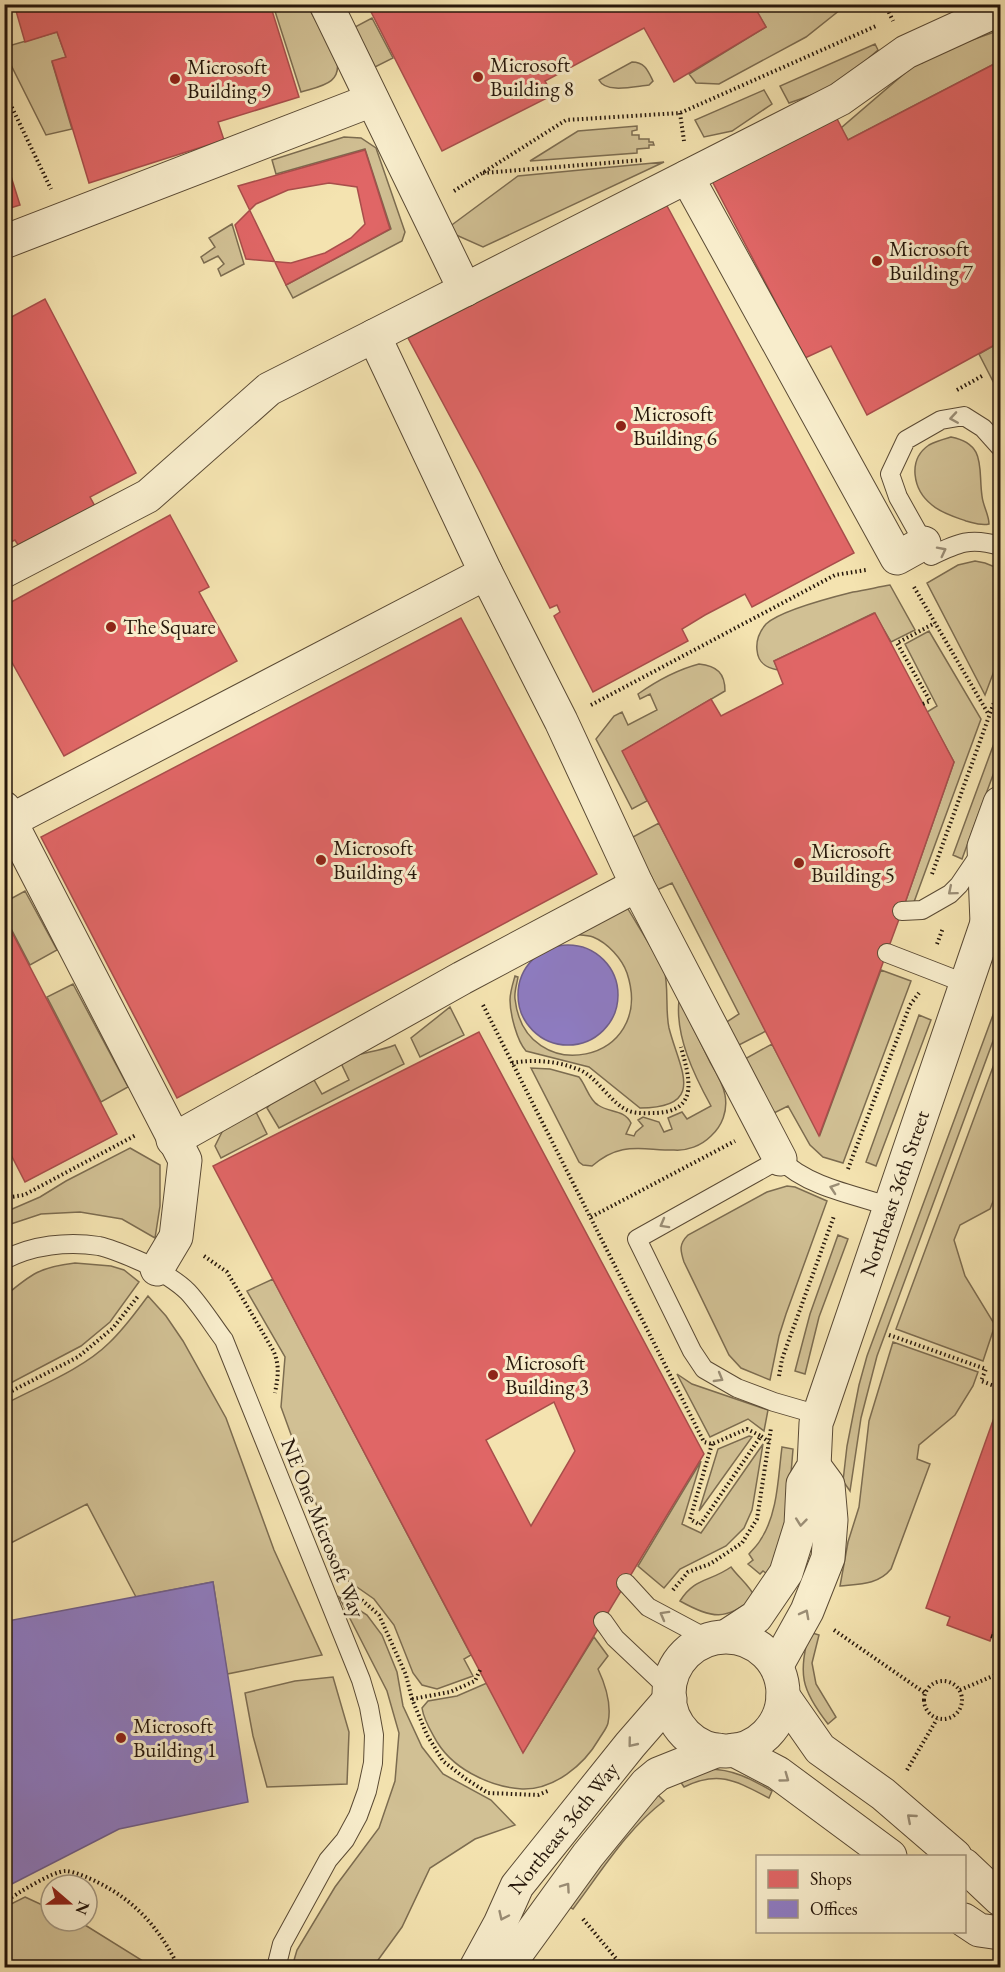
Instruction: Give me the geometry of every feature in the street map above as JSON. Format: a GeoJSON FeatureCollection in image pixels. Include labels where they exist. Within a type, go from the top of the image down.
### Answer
{"type":"FeatureCollection","features":[{"type":"Feature","properties":{"kind":"street"},"geometry":{"type":"LineString","coordinates":[[326,4],[465,290]]}},
{"type":"Feature","properties":{"kind":"street"},"geometry":{"type":"LineString","coordinates":[[4,571],[148,496],[269,389],[840,99],[906,52],[1000,9]]}},
{"type":"Feature","properties":{"kind":"street"},"geometry":{"type":"LineString","coordinates":[[4,242],[372,100]]}},
{"type":"Feature","properties":{"kind":"street"},"geometry":{"type":"LineString","coordinates":[[687,177],[910,550]]}},
{"type":"Feature","properties":{"kind":"street"},"geometry":{"type":"LineString","coordinates":[[374,336],[486,573],[561,721],[637,885],[780,1159]]}},
{"type":"Feature","properties":{"kind":"street"},"geometry":{"type":"LineString","coordinates":[[156,1269],[176,1237],[185,1160],[6,817],[486,573]]}},
{"type":"Feature","properties":{"kind":"street","name":"Northeast 36th Street"},"geometry":{"type":"LineString","coordinates":[[718,1638],[756,1617],[786,1574],[801,1526],[803,1484],[814,1466],[816,1423],[889,1206],[994,913],[984,847],[1000,802]]}},
{"type":"Feature","properties":{"kind":"street"},"geometry":{"type":"LineString","coordinates":[[168,1130],[637,885]]}},
{"type":"Feature","properties":{"kind":"street"},"geometry":{"type":"LineString","coordinates":[[777,1665],[807,1611],[828,1558],[831,1520],[828,1485],[814,1466]]}},
{"type":"Feature","properties":{"kind":"street"},"geometry":{"type":"LineString","coordinates":[[726,1750],[757,1742],[771,1729],[781,1713],[782,1680],[777,1665],[763,1650],[747,1640],[718,1638],[691,1648],[678,1663],[670,1680],[674,1718],[685,1734],[701,1746],[726,1750],[778,1773],[887,1855]]}},
{"type":"Feature","properties":{"kind":"street","name":"Northeast 36th Way"},"geometry":{"type":"LineString","coordinates":[[476,1968],[517,1886],[670,1694]]}},
{"type":"Feature","properties":{"kind":"street"},"geometry":{"type":"LineString","coordinates":[[783,1696],[820,1749],[883,1794],[953,1855]]}},
{"type":"Feature","properties":{"kind":"street","name":"Northeast 36th Way"},"geometry":{"type":"LineString","coordinates":[[506,1968],[588,1856],[646,1784],[658,1774],[726,1750]]}},
{"type":"Feature","properties":{"kind":"street"},"geometry":{"type":"LineString","coordinates":[[966,1867],[1000,1899]]}},
{"type":"Feature","properties":{"kind":"street"},"geometry":{"type":"LineString","coordinates":[[966,1921],[979,1930],[1000,1933]]}},
{"type":"Feature","properties":{"kind":"lane"},"geometry":{"type":"LineString","coordinates":[[1000,447],[983,428],[964,416],[941,420],[906,440],[890,474],[898,497],[910,550],[931,556],[959,542],[985,541],[1000,546]]}},
{"type":"Feature","properties":{"kind":"lane"},"geometry":{"type":"LineString","coordinates":[[902,910],[922,910],[950,894],[959,885],[984,847]]}},
{"type":"Feature","properties":{"kind":"lane"},"geometry":{"type":"LineString","coordinates":[[887,953],[967,984]]}},
{"type":"Feature","properties":{"kind":"lane"},"geometry":{"type":"LineString","coordinates":[[819,1415],[737,1388],[704,1369],[692,1351],[637,1239],[780,1159],[791,1171],[807,1179],[889,1206]]}},
{"type":"Feature","properties":{"kind":"lane","name":"NE One Microsoft Way"},"geometry":{"type":"LineString","coordinates":[[4,1260],[33,1249],[56,1245],[101,1246],[156,1269],[189,1293],[224,1340],[361,1680],[369,1707],[374,1744],[373,1763],[367,1791],[358,1816],[345,1840],[328,1860],[282,1944],[276,1968]]}},
{"type":"Feature","properties":{"kind":"lane"},"geometry":{"type":"LineString","coordinates":[[626,1583],[648,1606],[718,1638]]}},
{"type":"Feature","properties":{"kind":"lane"},"geometry":{"type":"LineString","coordinates":[[603,1622],[615,1638],[670,1694]]}},
{"type":"Feature","properties":{"kind":"path"},"geometry":{"type":"LineString","coordinates":[[426,209],[566,120],[680,113],[876,26]]}},
{"type":"Feature","properties":{"kind":"path"},"geometry":{"type":"LineString","coordinates":[[4,92],[65,220]]}},
{"type":"Feature","properties":{"kind":"path"},"geometry":{"type":"LineString","coordinates":[[680,113],[687,177]]}},
{"type":"Feature","properties":{"kind":"path"},"geometry":{"type":"LineString","coordinates":[[482,173],[647,160]]}},
{"type":"Feature","properties":{"kind":"path"},"geometry":{"type":"LineString","coordinates":[[561,721],[835,575],[879,568],[910,550],[935,622],[989,715]]}},
{"type":"Feature","properties":{"kind":"path"},"geometry":{"type":"LineString","coordinates":[[923,704],[930,700],[897,643],[935,622]]}},
{"type":"Feature","properties":{"kind":"path"},"geometry":{"type":"LineString","coordinates":[[670,1593],[688,1572],[710,1564],[742,1542],[757,1519],[782,1359],[843,1192],[848,1170],[910,1005],[922,990],[942,931]]}},
{"type":"Feature","properties":{"kind":"path"},"geometry":{"type":"LineString","coordinates":[[468,975],[704,1442],[712,1444],[747,1429],[770,1442]]}},
{"type":"Feature","properties":{"kind":"path"},"geometry":{"type":"LineString","coordinates":[[512,1063],[541,1060],[583,1071],[628,1111],[660,1113],[675,1110],[686,1098],[690,1083],[679,1038]]}},
{"type":"Feature","properties":{"kind":"path"},"geometry":{"type":"LineString","coordinates":[[590,1218],[763,1126]]}},
{"type":"Feature","properties":{"kind":"path"},"geometry":{"type":"LineString","coordinates":[[4,1198],[24,1196],[168,1130]]}},
{"type":"Feature","properties":{"kind":"path"},"geometry":{"type":"LineString","coordinates":[[176,1237],[227,1272],[267,1340],[277,1358],[279,1372],[273,1403]]}},
{"type":"Feature","properties":{"kind":"path"},"geometry":{"type":"LineString","coordinates":[[4,1395],[78,1357],[113,1328],[156,1269]]}},
{"type":"Feature","properties":{"kind":"path"},"geometry":{"type":"LineString","coordinates":[[889,1335],[986,1369],[981,1381],[1000,1388]]}},
{"type":"Feature","properties":{"kind":"path"},"geometry":{"type":"LineString","coordinates":[[712,1444],[690,1519],[700,1525],[761,1436]]}},
{"type":"Feature","properties":{"kind":"path"},"geometry":{"type":"LineString","coordinates":[[347,1589],[361,1598],[379,1615],[406,1675],[412,1699],[427,1735],[443,1761],[488,1792],[507,1795],[538,1795],[554,1787]]}},
{"type":"Feature","properties":{"kind":"path"},"geometry":{"type":"LineString","coordinates":[[828,1625],[925,1693]]}},
{"type":"Feature","properties":{"kind":"path"},"geometry":{"type":"LineString","coordinates":[[992,1636],[1000,1639]]}},
{"type":"Feature","properties":{"kind":"path"},"geometry":{"type":"LineString","coordinates":[[412,1699],[450,1692],[475,1681],[480,1670]]}},
{"type":"Feature","properties":{"kind":"path"},"geometry":{"type":"LineString","coordinates":[[960,1690],[1000,1674]]}},
{"type":"Feature","properties":{"kind":"path"},"geometry":{"type":"LineString","coordinates":[[950,1682],[960,1690],[962,1702],[958,1713],[948,1719],[937,1719],[925,1709],[923,1704],[925,1693],[932,1684],[950,1682]]}},
{"type":"Feature","properties":{"kind":"path"},"geometry":{"type":"LineString","coordinates":[[907,1771],[937,1719]]}},
{"type":"Feature","properties":{"kind":"path"},"geometry":{"type":"LineString","coordinates":[[4,1902],[33,1884],[65,1871],[89,1878],[112,1889],[133,1904],[151,1922],[167,1944],[178,1968]]}},
{"type":"Feature","properties":{"kind":"path"},"geometry":{"type":"LineString","coordinates":[[577,1912],[624,1968]]}},
{"type":"Feature","properties":{"kind":"shaded area"},"geometry":{"type":"Polygon","coordinates":[[[273,5],[307,5],[336,57],[337,73],[329,82],[301,92],[273,5]]]}},
{"type":"Feature","properties":{"kind":"shaded area"},"geometry":{"type":"Polygon","coordinates":[[[753,5],[865,5],[857,8],[845,6],[806,37],[719,84],[696,83],[689,74],[766,27],[753,5]]]}},
{"type":"Feature","properties":{"kind":"shaded area"},"geometry":{"type":"Polygon","coordinates":[[[372,18],[393,58],[375,67],[355,27],[372,18]]]}},
{"type":"Feature","properties":{"kind":"shaded area"},"geometry":{"type":"Polygon","coordinates":[[[1000,30],[1000,61],[848,140],[841,128],[919,61],[922,63],[935,53],[1000,30]]]}},
{"type":"Feature","properties":{"kind":"shaded area"},"geometry":{"type":"Polygon","coordinates":[[[57,32],[66,57],[52,62],[72,129],[46,135],[5,53],[5,47],[57,32]]]}},
{"type":"Feature","properties":{"kind":"shaded area"},"geometry":{"type":"Polygon","coordinates":[[[875,44],[878,50],[835,87],[789,103],[780,86],[875,44]]]}},
{"type":"Feature","properties":{"kind":"shaded area"},"geometry":{"type":"Polygon","coordinates":[[[632,62],[646,68],[653,81],[649,85],[614,88],[608,87],[599,80],[632,62]]]}},
{"type":"Feature","properties":{"kind":"shaded area"},"geometry":{"type":"Polygon","coordinates":[[[764,90],[772,104],[732,131],[704,137],[695,120],[764,90]]]}},
{"type":"Feature","properties":{"kind":"shaded area"},"geometry":{"type":"Polygon","coordinates":[[[637,126],[637,130],[632,131],[632,135],[639,135],[639,139],[649,139],[649,142],[653,142],[654,145],[637,149],[637,153],[530,161],[578,131],[637,126]]]}},
{"type":"Feature","properties":{"kind":"shaded area"},"geometry":{"type":"Polygon","coordinates":[[[344,137],[361,138],[376,148],[405,232],[402,241],[293,298],[286,285],[391,229],[365,149],[276,174],[272,160],[344,137]]]}},
{"type":"Feature","properties":{"kind":"shaded area"},"geometry":{"type":"Polygon","coordinates":[[[664,162],[483,247],[445,230],[518,176],[664,162]]]}},
{"type":"Feature","properties":{"kind":"shaded area"},"geometry":{"type":"Polygon","coordinates":[[[232,224],[244,264],[221,276],[218,269],[224,264],[218,256],[204,263],[201,257],[215,247],[209,238],[232,224]]]}},
{"type":"Feature","properties":{"kind":"shaded area"},"geometry":{"type":"Polygon","coordinates":[[[1000,342],[1000,395],[979,354],[1000,342]]]}},
{"type":"Feature","properties":{"kind":"shaded area"},"geometry":{"type":"Polygon","coordinates":[[[951,437],[963,440],[976,452],[989,524],[966,521],[948,514],[932,505],[920,491],[915,467],[922,451],[929,445],[951,437]]]}},
{"type":"Feature","properties":{"kind":"shaded area"},"geometry":{"type":"Polygon","coordinates":[[[975,561],[1000,569],[1000,655],[985,695],[927,583],[958,565],[975,561]]]}},
{"type":"Feature","properties":{"kind":"shaded area"},"geometry":{"type":"Polygon","coordinates":[[[890,585],[915,630],[891,642],[874,613],[774,661],[778,670],[761,662],[757,647],[759,636],[766,624],[773,619],[821,601],[890,585]]]}},
{"type":"Feature","properties":{"kind":"shaded area"},"geometry":{"type":"Polygon","coordinates":[[[929,631],[981,719],[914,902],[905,903],[954,762],[927,712],[937,706],[905,644],[929,631]]]}},
{"type":"Feature","properties":{"kind":"shaded area"},"geometry":{"type":"Polygon","coordinates":[[[699,664],[711,667],[722,675],[725,691],[623,751],[647,801],[632,809],[596,739],[614,716],[622,712],[628,725],[657,710],[650,694],[640,699],[638,694],[667,676],[699,664]]]}},
{"type":"Feature","properties":{"kind":"shaded area"},"geometry":{"type":"Polygon","coordinates":[[[1000,727],[1000,756],[962,859],[953,855],[1000,727]]]}},
{"type":"Feature","properties":{"kind":"shaded area"},"geometry":{"type":"Polygon","coordinates":[[[659,823],[766,1031],[737,1046],[725,1023],[739,1014],[672,883],[657,890],[631,838],[659,823]]]}},
{"type":"Feature","properties":{"kind":"shaded area"},"geometry":{"type":"Polygon","coordinates":[[[25,891],[57,950],[30,965],[5,917],[5,902],[25,891]]]}},
{"type":"Feature","properties":{"kind":"shaded area"},"geometry":{"type":"Polygon","coordinates":[[[624,902],[664,969],[669,1028],[684,1083],[682,1093],[675,1101],[661,1106],[640,1108],[589,1067],[526,1051],[517,1034],[511,1012],[510,997],[515,976],[518,977],[515,999],[524,1027],[541,1046],[563,1054],[586,1054],[607,1045],[624,1028],[631,1004],[627,973],[618,957],[604,943],[593,937],[571,934],[624,902]]]}},
{"type":"Feature","properties":{"kind":"shaded area"},"geometry":{"type":"Polygon","coordinates":[[[881,970],[911,981],[843,1163],[823,1157],[810,1145],[788,1106],[772,1114],[743,1060],[772,1044],[820,1135],[881,970]]]}},
{"type":"Feature","properties":{"kind":"shaded area"},"geometry":{"type":"Polygon","coordinates":[[[73,984],[128,1087],[101,1102],[47,997],[73,984]]]}},
{"type":"Feature","properties":{"kind":"shaded area"},"geometry":{"type":"Polygon","coordinates":[[[1000,996],[1000,1022],[877,1356],[861,1418],[850,1491],[843,1481],[847,1446],[867,1356],[1000,996]]]}},
{"type":"Feature","properties":{"kind":"shaded area"},"geometry":{"type":"Polygon","coordinates":[[[679,1000],[723,1086],[726,1107],[721,1123],[707,1140],[689,1149],[622,1150],[602,1158],[592,1166],[583,1165],[579,1162],[531,1068],[550,1069],[579,1077],[595,1103],[620,1113],[628,1119],[631,1123],[626,1134],[634,1136],[643,1126],[638,1120],[643,1117],[659,1122],[664,1132],[672,1129],[668,1118],[682,1112],[687,1119],[711,1106],[687,1055],[680,1027],[679,1000]]]}},
{"type":"Feature","properties":{"kind":"shaded area"},"geometry":{"type":"Polygon","coordinates":[[[450,1007],[464,1035],[420,1057],[411,1038],[450,1007]]]}},
{"type":"Feature","properties":{"kind":"shaded area"},"geometry":{"type":"Polygon","coordinates":[[[919,1015],[931,1020],[876,1166],[866,1162],[919,1015]]]}},
{"type":"Feature","properties":{"kind":"shaded area"},"geometry":{"type":"Polygon","coordinates":[[[395,1045],[404,1064],[279,1128],[267,1108],[287,1086],[305,1080],[314,1080],[322,1094],[349,1080],[340,1061],[395,1045]]]}},
{"type":"Feature","properties":{"kind":"shaded area"},"geometry":{"type":"Polygon","coordinates":[[[1000,1048],[1000,1184],[990,1209],[960,1225],[954,1240],[965,1276],[995,1325],[983,1361],[896,1329],[1000,1048]]]}},
{"type":"Feature","properties":{"kind":"shaded area"},"geometry":{"type":"Polygon","coordinates":[[[256,1112],[267,1134],[221,1158],[215,1146],[224,1128],[256,1112]]]}},
{"type":"Feature","properties":{"kind":"shaded area"},"geometry":{"type":"Polygon","coordinates":[[[130,1148],[160,1165],[160,1206],[155,1238],[122,1219],[80,1212],[41,1214],[5,1226],[5,1210],[40,1197],[130,1148]]]}},
{"type":"Feature","properties":{"kind":"shaded area"},"geometry":{"type":"Polygon","coordinates":[[[787,1186],[795,1187],[827,1201],[786,1314],[770,1380],[741,1368],[729,1355],[684,1262],[681,1247],[688,1235],[767,1192],[787,1186]]]}},
{"type":"Feature","properties":{"kind":"shaded area"},"geometry":{"type":"Polygon","coordinates":[[[838,1235],[848,1239],[819,1317],[805,1374],[795,1371],[810,1314],[838,1235]]]}},
{"type":"Feature","properties":{"kind":"shaded area"},"geometry":{"type":"Polygon","coordinates":[[[75,1263],[111,1266],[124,1270],[139,1282],[110,1322],[81,1346],[5,1386],[5,1296],[22,1282],[44,1269],[75,1263]]]}},
{"type":"Feature","properties":{"kind":"shaded area"},"geometry":{"type":"Polygon","coordinates":[[[273,1279],[471,1655],[464,1659],[473,1676],[437,1689],[422,1685],[413,1673],[394,1625],[374,1599],[347,1580],[338,1564],[281,1407],[285,1357],[247,1291],[273,1279]]]}},
{"type":"Feature","properties":{"kind":"shaded area"},"geometry":{"type":"Polygon","coordinates":[[[148,1296],[166,1316],[183,1341],[226,1418],[274,1550],[322,1655],[227,1674],[213,1582],[136,1597],[87,1504],[5,1546],[5,1404],[59,1377],[98,1352],[120,1332],[148,1296]]]}},
{"type":"Feature","properties":{"kind":"shaded area"},"geometry":{"type":"Polygon","coordinates":[[[893,1342],[978,1372],[973,1386],[955,1415],[919,1445],[917,1459],[930,1464],[891,1569],[874,1581],[840,1586],[848,1542],[859,1507],[869,1421],[893,1342]]]}},
{"type":"Feature","properties":{"kind":"shaded area"},"geometry":{"type":"Polygon","coordinates":[[[677,1374],[692,1384],[768,1410],[764,1431],[748,1419],[710,1437],[677,1374]]]}},
{"type":"Feature","properties":{"kind":"shaded area"},"geometry":{"type":"Polygon","coordinates":[[[749,1436],[752,1437],[699,1511],[718,1449],[749,1436]]]}},
{"type":"Feature","properties":{"kind":"shaded area"},"geometry":{"type":"Polygon","coordinates":[[[763,1444],[752,1510],[744,1528],[726,1546],[680,1569],[664,1588],[638,1566],[701,1461],[682,1524],[701,1533],[763,1444]]]}},
{"type":"Feature","properties":{"kind":"shaded area"},"geometry":{"type":"Polygon","coordinates":[[[782,1447],[793,1449],[786,1535],[770,1576],[763,1571],[760,1574],[748,1564],[753,1560],[749,1554],[760,1541],[771,1518],[782,1447]]]}},
{"type":"Feature","properties":{"kind":"shaded area"},"geometry":{"type":"Polygon","coordinates":[[[731,1567],[755,1597],[745,1605],[727,1614],[719,1615],[701,1611],[680,1601],[697,1584],[731,1567]]]}},
{"type":"Feature","properties":{"kind":"shaded area"},"geometry":{"type":"Polygon","coordinates":[[[339,1597],[367,1615],[382,1635],[397,1672],[403,1706],[422,1747],[443,1774],[491,1800],[515,1825],[475,1839],[430,1868],[402,1927],[373,1967],[292,1967],[297,1950],[335,1887],[379,1828],[395,1781],[399,1733],[387,1691],[339,1597]]]}},
{"type":"Feature","properties":{"kind":"shaded area"},"geometry":{"type":"Polygon","coordinates":[[[809,1632],[819,1635],[812,1663],[816,1684],[836,1717],[828,1724],[812,1700],[804,1681],[804,1659],[809,1632]]]}},
{"type":"Feature","properties":{"kind":"shaded area"},"geometry":{"type":"Polygon","coordinates":[[[594,1637],[608,1656],[598,1669],[608,1695],[608,1723],[593,1749],[567,1774],[534,1788],[505,1787],[489,1782],[466,1770],[455,1763],[441,1748],[428,1726],[422,1708],[428,1701],[457,1696],[487,1683],[523,1752],[594,1637]]]}},
{"type":"Feature","properties":{"kind":"shaded area"},"geometry":{"type":"Polygon","coordinates":[[[333,1677],[349,1732],[347,1784],[267,1787],[253,1736],[245,1693],[295,1681],[333,1677]]]}},
{"type":"Feature","properties":{"kind":"shaded area"},"geometry":{"type":"Polygon","coordinates":[[[708,1769],[734,1773],[772,1791],[769,1798],[727,1780],[707,1779],[684,1787],[680,1781],[708,1769]]]}},
{"type":"Feature","properties":{"kind":"shaded area"},"geometry":{"type":"Polygon","coordinates":[[[658,1795],[664,1801],[626,1838],[573,1909],[567,1905],[658,1795]]]}},
{"type":"Feature","properties":{"kind":"shaded area"},"geometry":{"type":"Polygon","coordinates":[[[25,1897],[39,1903],[39,1933],[98,1933],[143,1961],[141,1967],[5,1967],[5,1907],[25,1897]]]}},
{"type":"Feature","properties":{"kind":"building: Shops","name":"Microsoft Building 9"},"geometry":{"type":"Polygon","coordinates":[[[14,4],[270,4],[299,97],[218,122],[224,140],[89,183],[52,61],[66,57],[57,32],[25,42],[14,4]]]}},
{"type":"Feature","properties":{"kind":"building: Shops","name":"Microsoft Building 8"},"geometry":{"type":"Polygon","coordinates":[[[367,4],[753,4],[766,27],[674,82],[644,28],[545,81],[553,95],[442,151],[367,4]]]}},
{"type":"Feature","properties":{"kind":"building: Shops","name":"Microsoft Building 7"},"geometry":{"type":"Polygon","coordinates":[[[1000,61],[1000,342],[867,415],[831,346],[805,358],[711,179],[833,111],[848,140],[1000,61]]]}},
{"type":"Feature","properties":{"kind":"building: Shops"},"geometry":{"type":"Polygon","coordinates":[[[365,150],[390,229],[286,285],[238,186],[365,150]]]}},
{"type":"Feature","properties":{"kind":"building: Shops"},"geometry":{"type":"Polygon","coordinates":[[[4,154],[20,205],[4,210],[4,154]]]}},
{"type":"Feature","properties":{"kind":"building: Shops"},"geometry":{"type":"Polygon","coordinates":[[[329,183],[357,187],[365,224],[351,238],[325,253],[291,263],[246,259],[235,225],[256,204],[288,190],[329,183]]]}},
{"type":"Feature","properties":{"kind":"building: Shops","name":"Microsoft Building 6"},"geometry":{"type":"Polygon","coordinates":[[[666,204],[854,553],[752,607],[745,594],[705,615],[682,629],[688,641],[593,692],[554,616],[560,612],[557,605],[550,608],[408,338],[666,204]]]}},
{"type":"Feature","properties":{"kind":"building: Shops"},"geometry":{"type":"Polygon","coordinates":[[[45,299],[136,473],[90,497],[96,508],[20,548],[15,540],[4,545],[4,321],[45,299]]]}},
{"type":"Feature","properties":{"kind":"building: Shops","name":"The Square"},"geometry":{"type":"Polygon","coordinates":[[[170,515],[209,587],[199,592],[237,661],[64,756],[4,648],[4,606],[170,515]]]}},
{"type":"Feature","properties":{"kind":"building: Shops","name":"Microsoft Building 5"},"geometry":{"type":"Polygon","coordinates":[[[875,613],[954,762],[819,1136],[622,751],[711,699],[721,716],[783,684],[774,661],[875,613]]]}},
{"type":"Feature","properties":{"kind":"building: Shops","name":"Microsoft Building 4"},"geometry":{"type":"Polygon","coordinates":[[[461,618],[597,874],[177,1098],[41,837],[461,618]]]}},
{"type":"Feature","properties":{"kind":"building: Shops"},"geometry":{"type":"Polygon","coordinates":[[[4,917],[117,1134],[25,1182],[4,1141],[4,917]]]}},
{"type":"Feature","properties":{"kind":"building: Shops","name":"Microsoft Building 3"},"geometry":{"type":"Polygon","coordinates":[[[479,1032],[704,1454],[523,1753],[213,1166],[479,1032]],[[554,1402],[486,1440],[531,1526],[575,1451],[554,1402]]]}},
{"type":"Feature","properties":{"kind":"building: Shops"},"geometry":{"type":"Polygon","coordinates":[[[1000,1401],[1000,1634],[993,1631],[990,1641],[947,1625],[950,1617],[926,1608],[1000,1401]]]}},
{"type":"Feature","properties":{"kind":"building: Offices"},"geometry":{"type":"Polygon","coordinates":[[[568,945],[587,949],[603,960],[614,976],[618,995],[614,1014],[603,1030],[587,1041],[568,1045],[549,1041],[533,1030],[522,1014],[518,995],[522,976],[533,960],[549,949],[568,945]]]}},
{"type":"Feature","properties":{"kind":"building: Offices","name":"Microsoft Building 1"},"geometry":{"type":"Polygon","coordinates":[[[213,1582],[248,1802],[119,1829],[4,1888],[4,1614],[8,1621],[213,1582]]]}},
{"type":"Feature","properties":{"kind":"place","name":"Microsoft Building 8"},"geometry":{"type":"Point","coordinates":[478,77]}},
{"type":"Feature","properties":{"kind":"place","name":"Microsoft Building 9"},"geometry":{"type":"Point","coordinates":[175,79]}},
{"type":"Feature","properties":{"kind":"place","name":"Microsoft Building 7"},"geometry":{"type":"Point","coordinates":[877,261]}},
{"type":"Feature","properties":{"kind":"place","name":"Microsoft Building 6"},"geometry":{"type":"Point","coordinates":[621,426]}},
{"type":"Feature","properties":{"kind":"place","name":"The Square"},"geometry":{"type":"Point","coordinates":[111,627]}},
{"type":"Feature","properties":{"kind":"place","name":"Microsoft Building 4"},"geometry":{"type":"Point","coordinates":[321,860]}},
{"type":"Feature","properties":{"kind":"place","name":"Microsoft Building 5"},"geometry":{"type":"Point","coordinates":[799,863]}},
{"type":"Feature","properties":{"kind":"place","name":"Microsoft Building 3"},"geometry":{"type":"Point","coordinates":[493,1375]}},
{"type":"Feature","properties":{"kind":"place","name":"Microsoft Building 1"},"geometry":{"type":"Point","coordinates":[121,1738]}}]}
